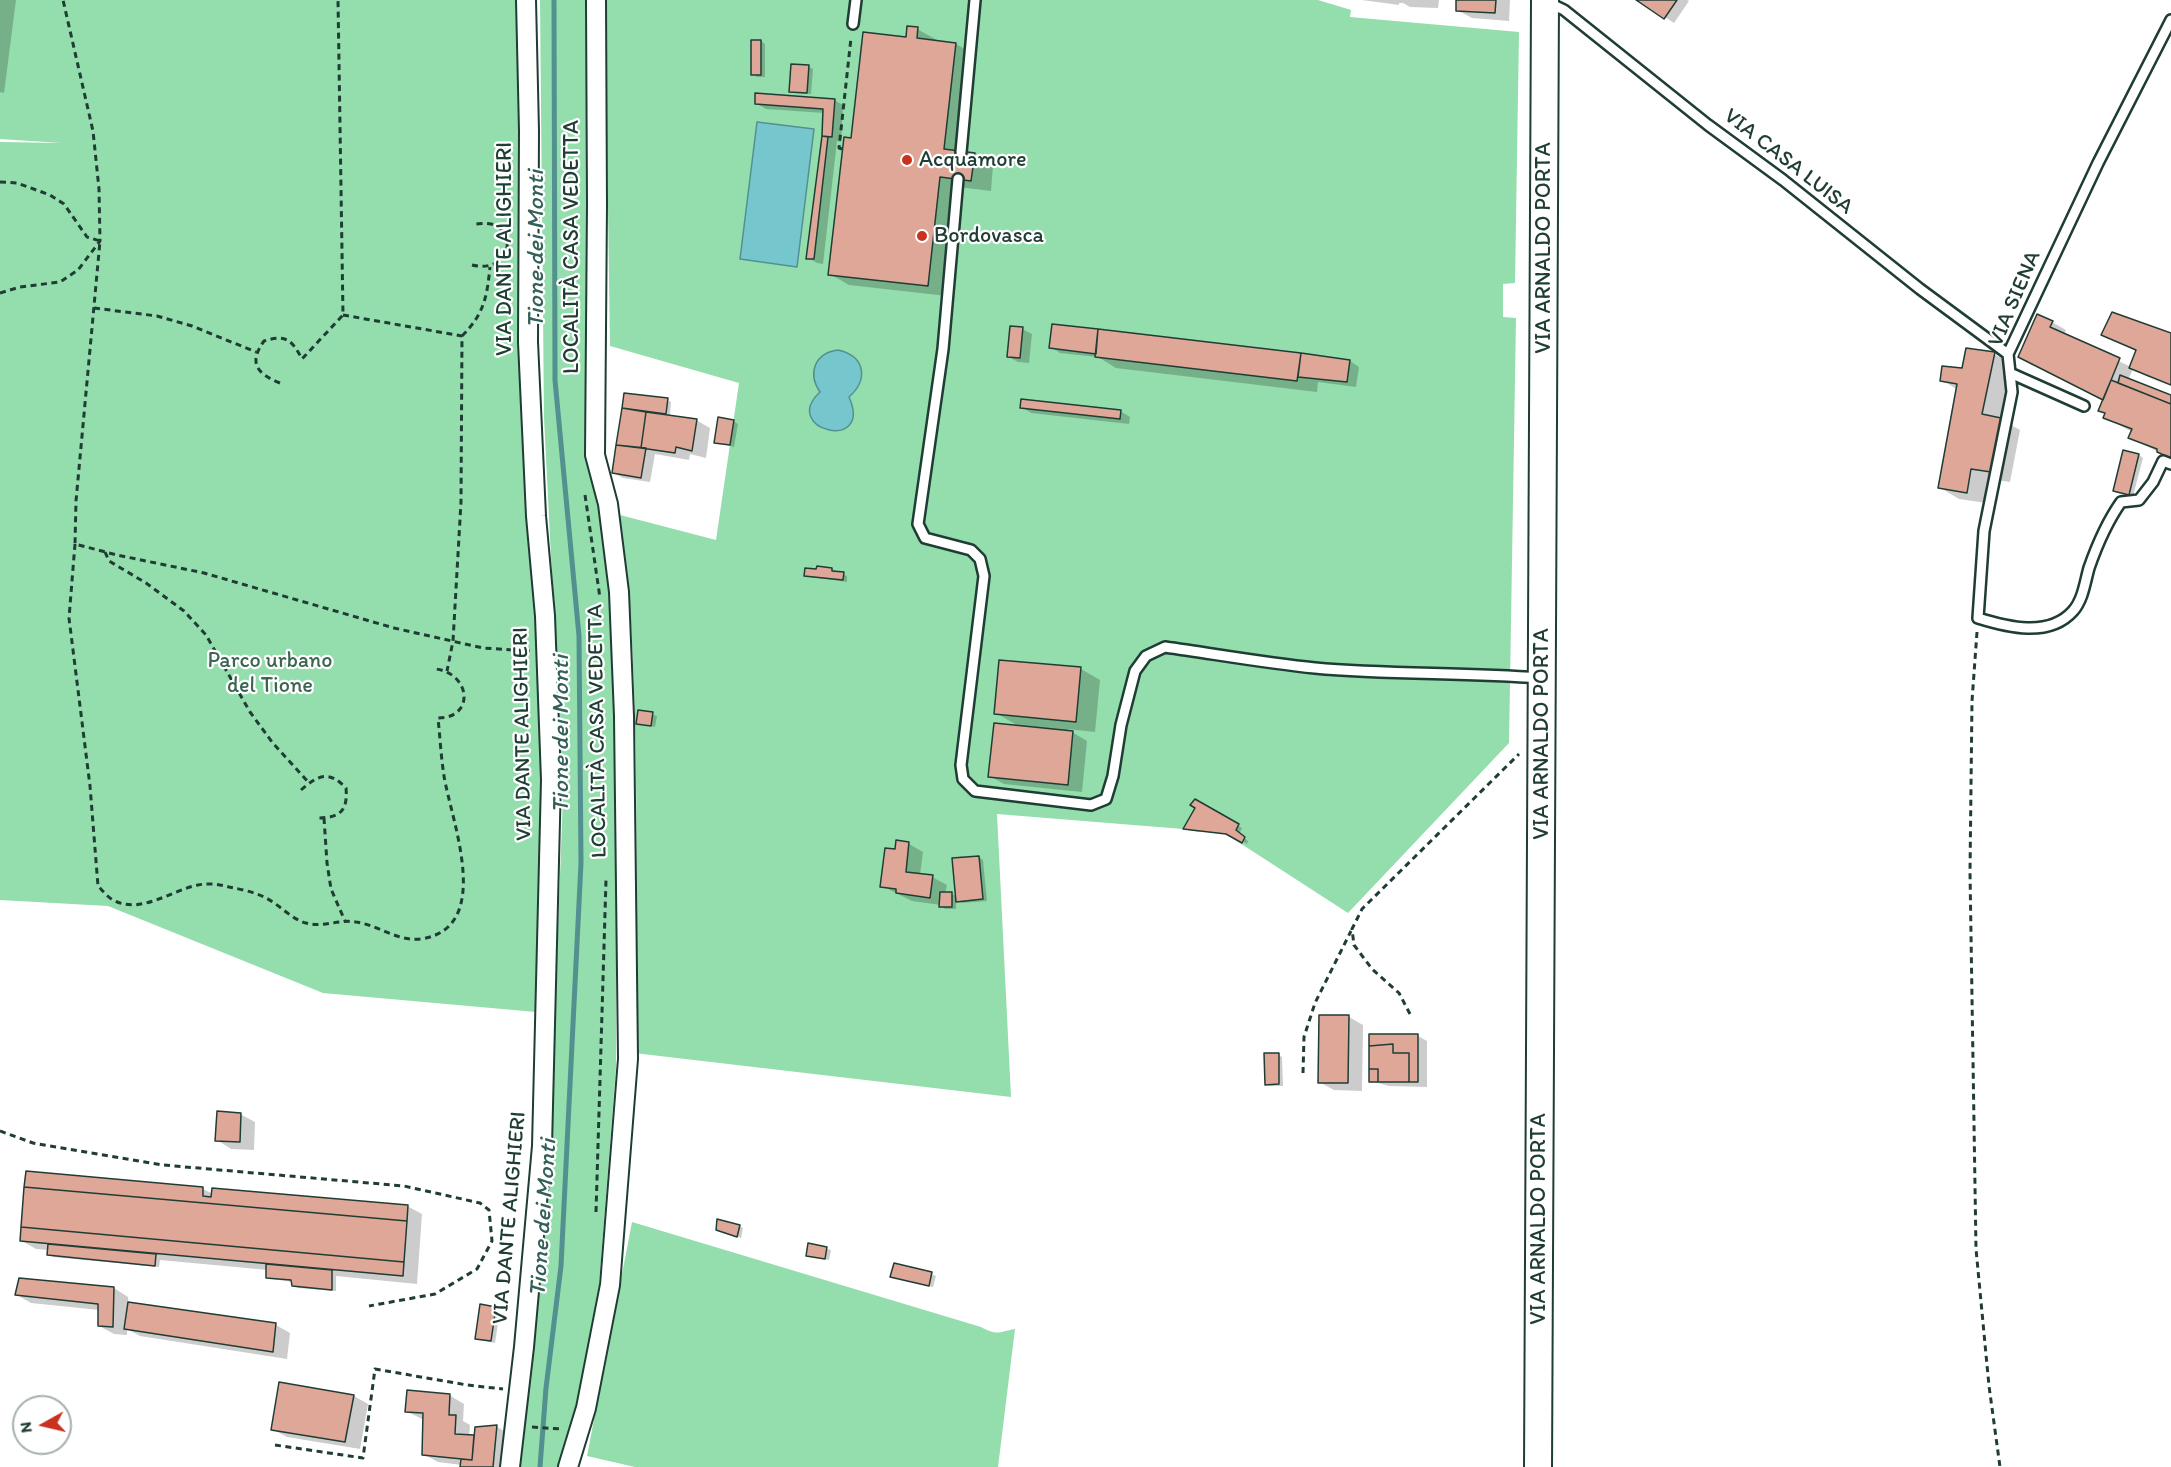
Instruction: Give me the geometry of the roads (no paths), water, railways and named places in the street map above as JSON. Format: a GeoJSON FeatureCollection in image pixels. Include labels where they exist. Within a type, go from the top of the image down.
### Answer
{"type":"FeatureCollection","features":[{"type":"Feature","properties":{"kind":"street","name":"VIA DANTE ALIGHIERI"},"geometry":{"type":"LineString","coordinates":[[510,1467],[542,1146],[551,780],[545,616],[536,516],[528,342],[529,131],[526,0]]}},
{"type":"Feature","properties":{"kind":"street","name":"LOCALITÀ CASA VEDETTA"},"geometry":{"type":"LineString","coordinates":[[569,1462],[586,1408],[610,1285],[628,1059],[624,716],[619,592],[608,504],[595,455],[596,0]]}},
{"type":"Feature","properties":{"kind":"street","name":"VIA ARNALDO PORTA"},"geometry":{"type":"LineString","coordinates":[[1538,1467],[1545,1]]}},
{"type":"Feature","properties":{"kind":"lane"},"geometry":{"type":"LineString","coordinates":[[853,24],[856,0]]}},
{"type":"Feature","properties":{"kind":"lane"},"geometry":{"type":"LineString","coordinates":[[961,152],[975,0]]}},
{"type":"Feature","properties":{"kind":"lane","name":"VIA CASA LUISA"},"geometry":{"type":"LineString","coordinates":[[1545,1],[1564,10],[1708,125],[2008,354]]}},
{"type":"Feature","properties":{"kind":"lane","name":"VIA SIENA"},"geometry":{"type":"LineString","coordinates":[[2171,20],[2098,163],[2008,354],[2012,392],[1984,531],[1978,618],[2018,628],[2040,628],[2060,621],[2074,610],[2106,527],[2121,502],[2139,500],[2153,482],[2163,461],[2171,464]]}},
{"type":"Feature","properties":{"kind":"lane"},"geometry":{"type":"LineString","coordinates":[[958,179],[943,349],[918,524],[925,538],[970,550],[980,560],[984,576],[961,765],[963,779],[975,791],[1091,805],[1106,799],[1135,671],[1146,656],[1165,647],[1315,668],[1542,678]]}},
{"type":"Feature","properties":{"kind":"lane"},"geometry":{"type":"LineString","coordinates":[[2010,373],[2085,406]]}},
{"type":"Feature","properties":{"kind":"water"},"geometry":{"type":"Polygon","coordinates":[[[757,122],[814,129],[797,267],[740,259],[757,122]]]}},
{"type":"Feature","properties":{"kind":"water"},"geometry":{"type":"Polygon","coordinates":[[[838,350],[854,357],[859,363],[861,376],[860,383],[849,397],[853,414],[849,425],[840,430],[828,430],[818,425],[811,417],[810,405],[820,392],[814,378],[814,371],[824,355],[838,350]]]}},
{"type":"Feature","properties":{"kind":"waterway","name":"Tione dei Monti"},"geometry":{"type":"LineString","coordinates":[[540,1467],[546,1388],[561,1266],[581,863],[579,636],[555,380],[554,0]]}},
{"type":"Feature","properties":{"kind":"place","name":"Acquamore"},"geometry":{"type":"Point","coordinates":[907,160]}},
{"type":"Feature","properties":{"kind":"place","name":"Bordovasca"},"geometry":{"type":"Point","coordinates":[922,236]}},
{"type":"Feature","properties":{"kind":"park label","name":"Parco urbano del Tione"},"geometry":{"type":"Point","coordinates":[270,674]}}]}
